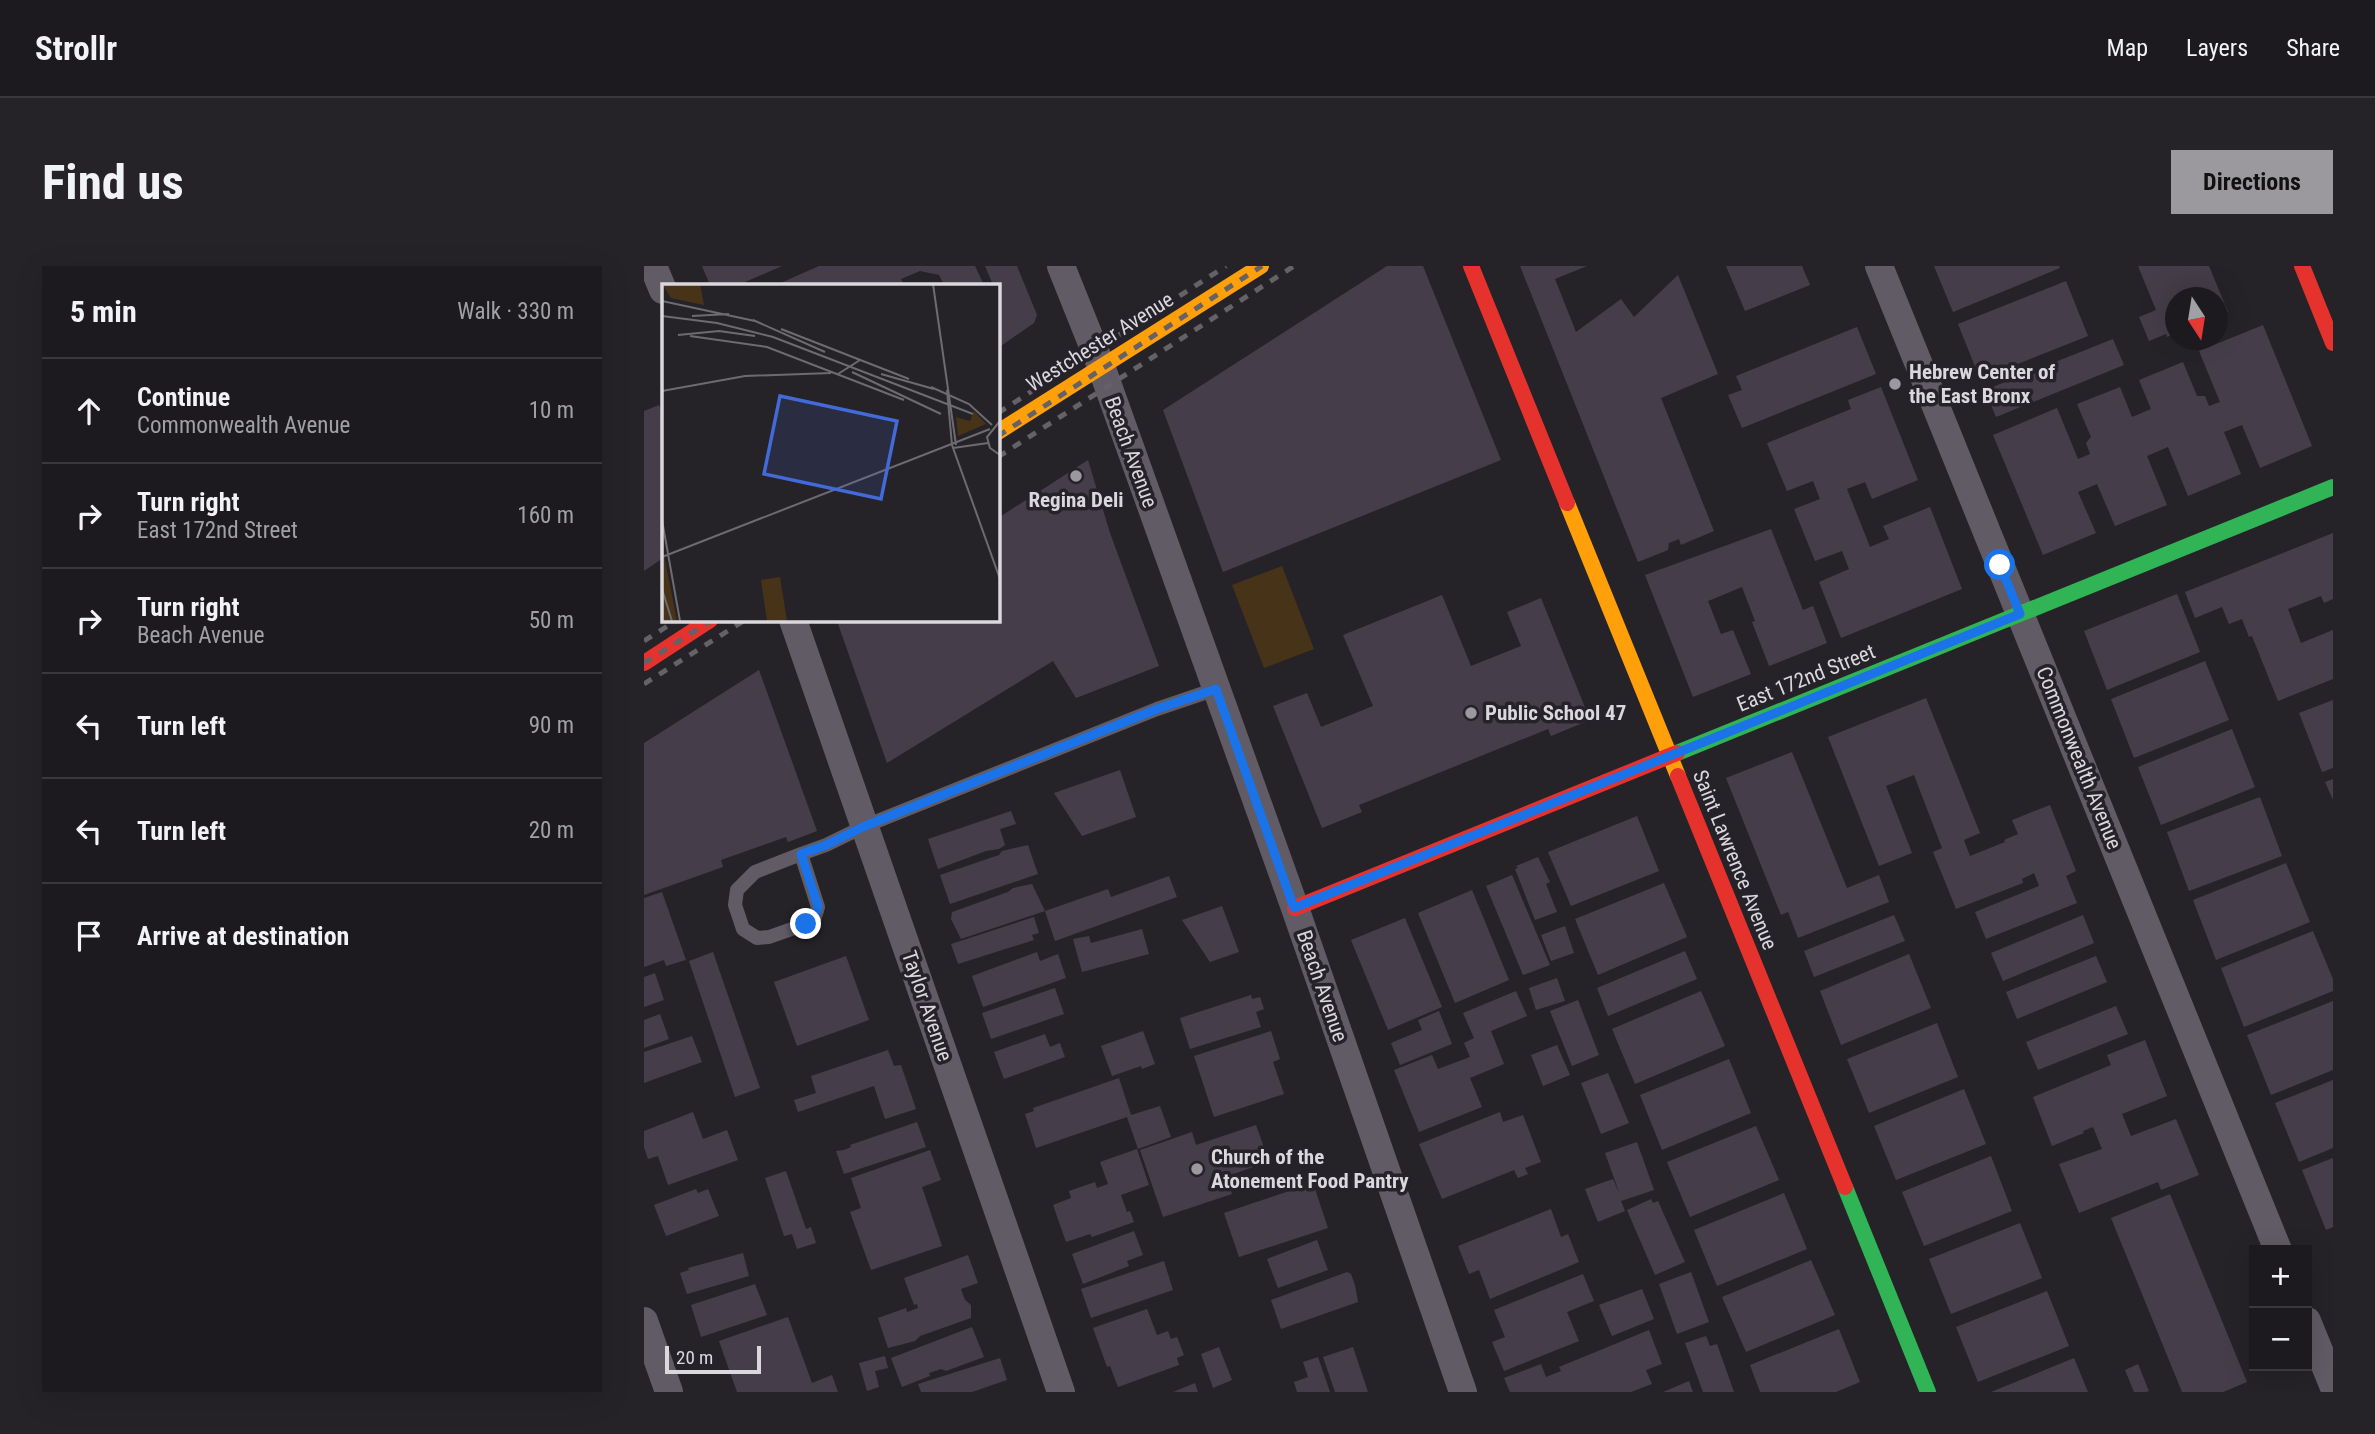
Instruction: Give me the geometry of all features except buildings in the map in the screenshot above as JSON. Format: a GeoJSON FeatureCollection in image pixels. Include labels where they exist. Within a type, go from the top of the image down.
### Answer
{"type":"FeatureCollection","features":[{"type":"Feature","properties":{"kind":"street"},"geometry":{"type":"LineString","coordinates":[[653,266],[662,288]]}},
{"type":"Feature","properties":{"kind":"street","name":"Beach Avenue"},"geometry":{"type":"LineString","coordinates":[[1061,266],[1101,366],[1463,1392]]}},
{"type":"Feature","properties":{"kind":"street","name":"Westchester Avenue"},"geometry":{"type":"LineString","coordinates":[[999,431],[1261,266]]}},
{"type":"Feature","properties":{"kind":"street","name":"Saint Lawrence Avenue"},"geometry":{"type":"LineString","coordinates":[[1471,266],[1928,1392]]}},
{"type":"Feature","properties":{"kind":"street","name":"Commonwealth Avenue"},"geometry":{"type":"LineString","coordinates":[[1878,266],[2276,1245]]}},
{"type":"Feature","properties":{"kind":"street"},"geometry":{"type":"LineString","coordinates":[[2302,266],[2333,343]]}},
{"type":"Feature","properties":{"kind":"street","name":"East 172nd Street"},"geometry":{"type":"LineString","coordinates":[[1294,908],[2333,487]]}},
{"type":"Feature","properties":{"kind":"street"},"geometry":{"type":"LineString","coordinates":[[644,663],[708,621]]}},
{"type":"Feature","properties":{"kind":"street","name":"Taylor Avenue"},"geometry":{"type":"LineString","coordinates":[[793,621],[1061,1392]]}},
{"type":"Feature","properties":{"kind":"street"},"geometry":{"type":"LineString","coordinates":[[644,1321],[669,1392]]}},
{"type":"Feature","properties":{"kind":"street"},"geometry":{"type":"LineString","coordinates":[[2312,1333],[2333,1385]]}},
{"type":"Feature","properties":{"kind":"lane"},"geometry":{"type":"LineString","coordinates":[[801,854],[818,906],[815,917],[806,924],[757,939],[743,929],[735,905],[737,890],[755,872],[1157,709],[1216,689]]}},
{"type":"Feature","properties":{"kind":"shaded area"},"geometry":{"type":"Polygon","coordinates":[[[1282,566],[1314,649],[1264,668],[1232,585],[1282,566]]]}},
{"type":"Feature","properties":{"kind":"railway"},"geometry":{"type":"LineString","coordinates":[[999,412],[1226,266]]}},
{"type":"Feature","properties":{"kind":"railway"},"geometry":{"type":"LineString","coordinates":[[999,435],[1262,266]]}},
{"type":"Feature","properties":{"kind":"railway"},"geometry":{"type":"LineString","coordinates":[[999,456],[1294,266]]}},
{"type":"Feature","properties":{"kind":"railway"},"geometry":{"type":"LineString","coordinates":[[644,641],[675,621]]}},
{"type":"Feature","properties":{"kind":"railway"},"geometry":{"type":"LineString","coordinates":[[644,663],[710,621]]}},
{"type":"Feature","properties":{"kind":"railway"},"geometry":{"type":"LineString","coordinates":[[644,684],[743,621]]}},
{"type":"Feature","properties":{"kind":"traffic: fast"},"geometry":{"type":"LineString","coordinates":[[1677,753],[2333,487]]}},
{"type":"Feature","properties":{"kind":"traffic: fast"},"geometry":{"type":"LineString","coordinates":[[1845,1187],[1928,1392]]}},
{"type":"Feature","properties":{"kind":"traffic: slow"},"geometry":{"type":"LineString","coordinates":[[999,431],[1261,266]]}},
{"type":"Feature","properties":{"kind":"traffic: slow"},"geometry":{"type":"LineString","coordinates":[[1567,503],[1678,776]]}},
{"type":"Feature","properties":{"kind":"traffic: jam"},"geometry":{"type":"LineString","coordinates":[[1471,266],[1567,503]]}},
{"type":"Feature","properties":{"kind":"traffic: jam"},"geometry":{"type":"LineString","coordinates":[[2302,266],[2333,343]]}},
{"type":"Feature","properties":{"kind":"traffic: jam"},"geometry":{"type":"LineString","coordinates":[[644,663],[708,621]]}},
{"type":"Feature","properties":{"kind":"traffic: jam"},"geometry":{"type":"LineString","coordinates":[[1295,908],[1677,753]]}},
{"type":"Feature","properties":{"kind":"traffic: jam"},"geometry":{"type":"LineString","coordinates":[[1678,776],[1845,1187]]}},
{"type":"Feature","properties":{"kind":"place","name":"Hebrew Center of the East Bronx"},"geometry":{"type":"Point","coordinates":[1895,384]}},
{"type":"Feature","properties":{"kind":"place","name":"Regina Deli"},"geometry":{"type":"Point","coordinates":[1076,476]}},
{"type":"Feature","properties":{"kind":"place","name":"Public School 47"},"geometry":{"type":"Point","coordinates":[1471,713]}},
{"type":"Feature","properties":{"kind":"place","name":"Church of the Atonement Food Pantry"},"geometry":{"type":"Point","coordinates":[1197,1169]}},
{"type":"Feature","properties":{"kind":"route"},"geometry":{"type":"LineString","coordinates":[[806,924],[815,917],[818,906],[801,854],[1157,709],[1216,689],[1294,908],[2020,614],[2000,565]]}}]}
